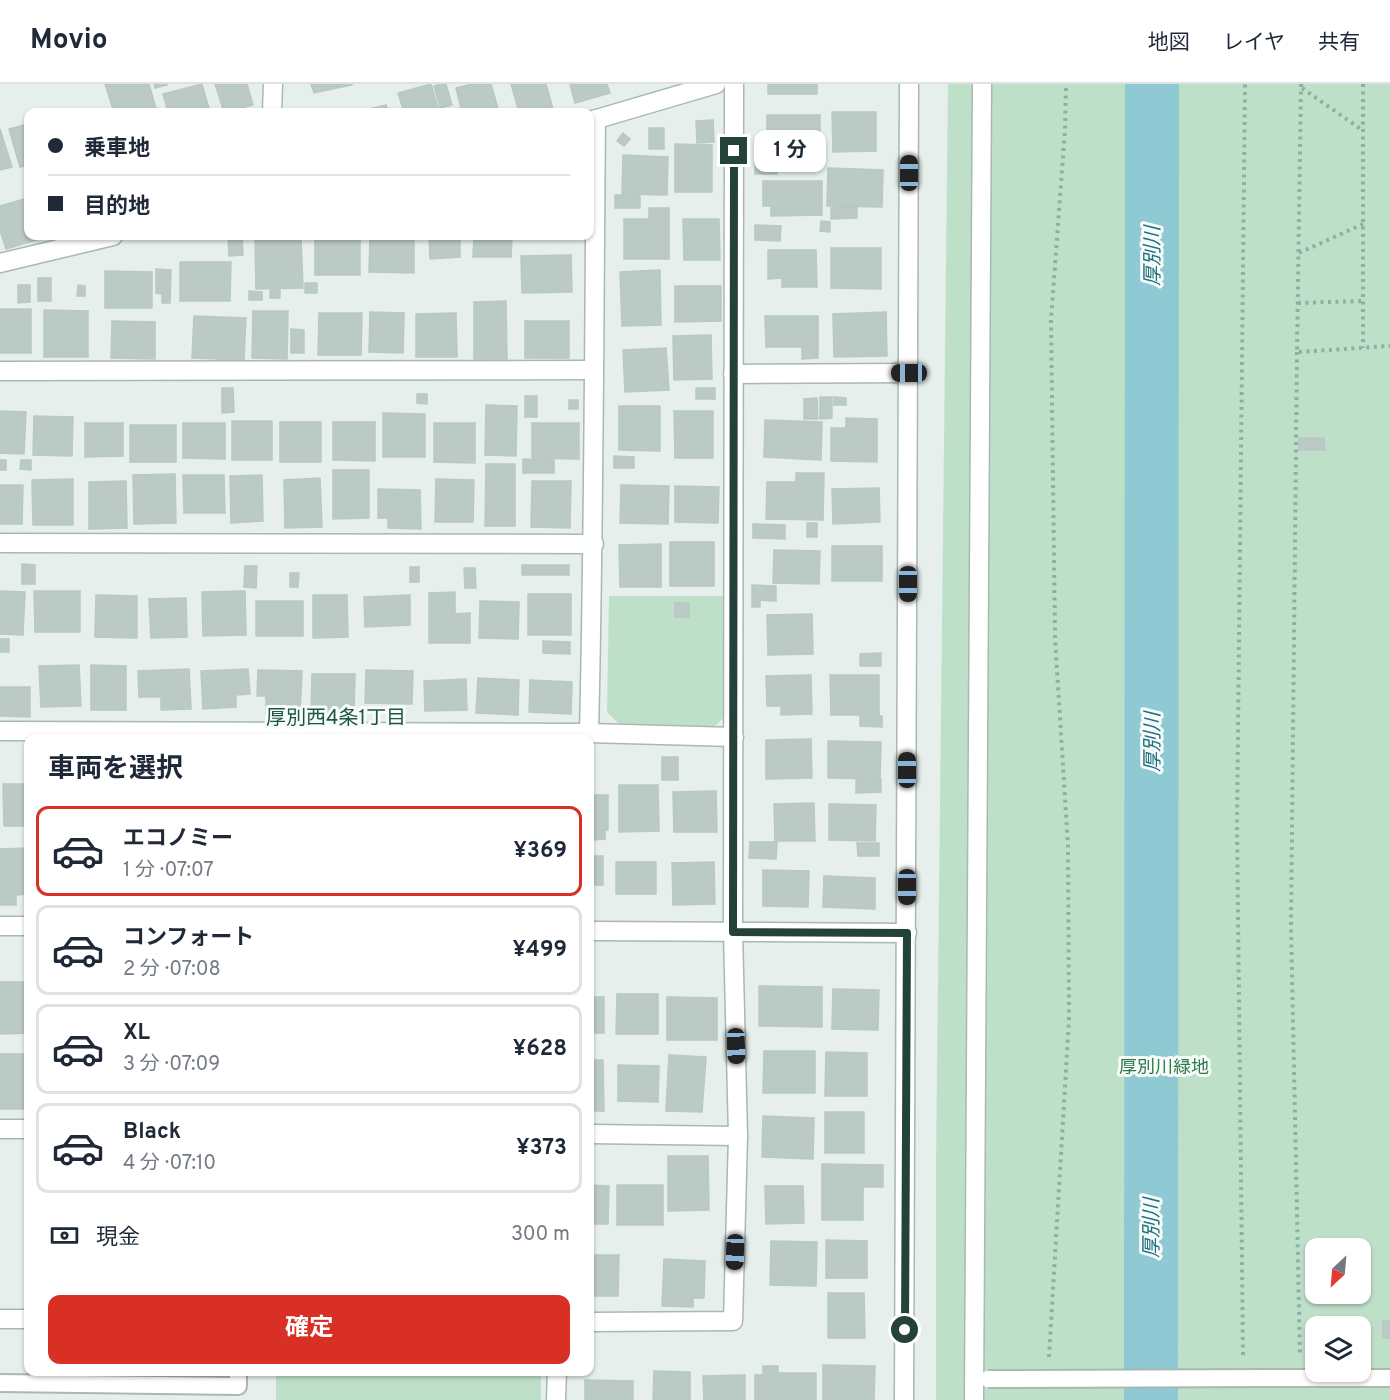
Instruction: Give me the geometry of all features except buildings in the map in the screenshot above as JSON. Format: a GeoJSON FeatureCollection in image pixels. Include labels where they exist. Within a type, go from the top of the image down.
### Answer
{"type":"FeatureCollection","features":[{"type":"Feature","properties":{"kind":"street"},"geometry":{"type":"LineString","coordinates":[[272,108],[273,84]]}},
{"type":"Feature","properties":{"kind":"street"},"geometry":{"type":"LineString","coordinates":[[594,120],[716,84]]}},
{"type":"Feature","properties":{"kind":"street"},"geometry":{"type":"LineString","coordinates":[[594,1322],[733,1321],[738,1136],[733,932],[734,84]]}},
{"type":"Feature","properties":{"kind":"street"},"geometry":{"type":"LineString","coordinates":[[904,1400],[909,84]]}},
{"type":"Feature","properties":{"kind":"street"},"geometry":{"type":"LineString","coordinates":[[974,1400],[981,1378],[982,84]]}},
{"type":"Feature","properties":{"kind":"street"},"geometry":{"type":"LineString","coordinates":[[0,263],[96,240]]}},
{"type":"Feature","properties":{"kind":"street"},"geometry":{"type":"LineString","coordinates":[[589,733],[594,544],[593,240]]}},
{"type":"Feature","properties":{"kind":"street"},"geometry":{"type":"LineString","coordinates":[[0,371],[593,370]]}},
{"type":"Feature","properties":{"kind":"street"},"geometry":{"type":"LineString","coordinates":[[733,374],[909,373]]}},
{"type":"Feature","properties":{"kind":"street"},"geometry":{"type":"LineString","coordinates":[[0,543],[594,544]]}},
{"type":"Feature","properties":{"kind":"street"},"geometry":{"type":"LineString","coordinates":[[0,731],[205,734]]}},
{"type":"Feature","properties":{"kind":"street"},"geometry":{"type":"LineString","coordinates":[[431,734],[589,733],[734,737]]}},
{"type":"Feature","properties":{"kind":"street"},"geometry":{"type":"LineString","coordinates":[[0,926],[24,926]]}},
{"type":"Feature","properties":{"kind":"street"},"geometry":{"type":"LineString","coordinates":[[594,931],[907,933]]}},
{"type":"Feature","properties":{"kind":"street"},"geometry":{"type":"LineString","coordinates":[[0,1129],[24,1129]]}},
{"type":"Feature","properties":{"kind":"street"},"geometry":{"type":"LineString","coordinates":[[594,1134],[738,1136]]}},
{"type":"Feature","properties":{"kind":"street"},"geometry":{"type":"LineString","coordinates":[[0,1319],[24,1319]]}},
{"type":"Feature","properties":{"kind":"street"},"geometry":{"type":"LineString","coordinates":[[556,1376],[556,1400]]}},
{"type":"Feature","properties":{"kind":"lane"},"geometry":{"type":"LineString","coordinates":[[0,1383],[238,1386],[238,1376]]}},
{"type":"Feature","properties":{"kind":"lane"},"geometry":{"type":"LineString","coordinates":[[981,1378],[1390,1378]]}},
{"type":"Feature","properties":{"kind":"path"},"geometry":{"type":"LineString","coordinates":[[1049,1366],[1069,1019],[1068,846],[1055,638],[1051,320],[1066,84]]}},
{"type":"Feature","properties":{"kind":"path"},"geometry":{"type":"LineString","coordinates":[[1243,1364],[1237,825],[1245,84]]}},
{"type":"Feature","properties":{"kind":"path"},"geometry":{"type":"LineString","coordinates":[[1363,84],[1363,348]]}},
{"type":"Feature","properties":{"kind":"path"},"geometry":{"type":"LineString","coordinates":[[1301,86],[1363,131]]}},
{"type":"Feature","properties":{"kind":"path"},"geometry":{"type":"LineString","coordinates":[[1300,1378],[1291,925],[1301,86]]}},
{"type":"Feature","properties":{"kind":"path"},"geometry":{"type":"LineString","coordinates":[[1299,253],[1363,224]]}},
{"type":"Feature","properties":{"kind":"path"},"geometry":{"type":"LineString","coordinates":[[1298,303],[1363,301]]}},
{"type":"Feature","properties":{"kind":"path"},"geometry":{"type":"LineString","coordinates":[[1297,352],[1390,346]]}},
{"type":"Feature","properties":{"kind":"green space","name":"厚別川緑地"},"geometry":{"type":"Polygon","coordinates":[[[948,84],[1390,84],[1390,1400],[936,1400],[936,1163],[948,84]]]}},
{"type":"Feature","properties":{"kind":"green space"},"geometry":{"type":"Polygon","coordinates":[[[609,596],[729,596],[726,715],[715,726],[620,725],[607,712],[609,596]]]}},
{"type":"Feature","properties":{"kind":"green space"},"geometry":{"type":"Polygon","coordinates":[[[276,1376],[541,1376],[541,1400],[276,1400],[276,1376]]]}},
{"type":"Feature","properties":{"kind":"waterway","name":"厚別川"},"geometry":{"type":"LineString","coordinates":[[1151,1400],[1152,84]]}},
{"type":"Feature","properties":{"kind":"district","name":"厚別西4条1丁目"},"geometry":{"type":"Point","coordinates":[336,717]}},
{"type":"Feature","properties":{"kind":"route"},"geometry":{"type":"LineString","coordinates":[[734,151],[733,932],[907,933],[905,1330]]}}]}
